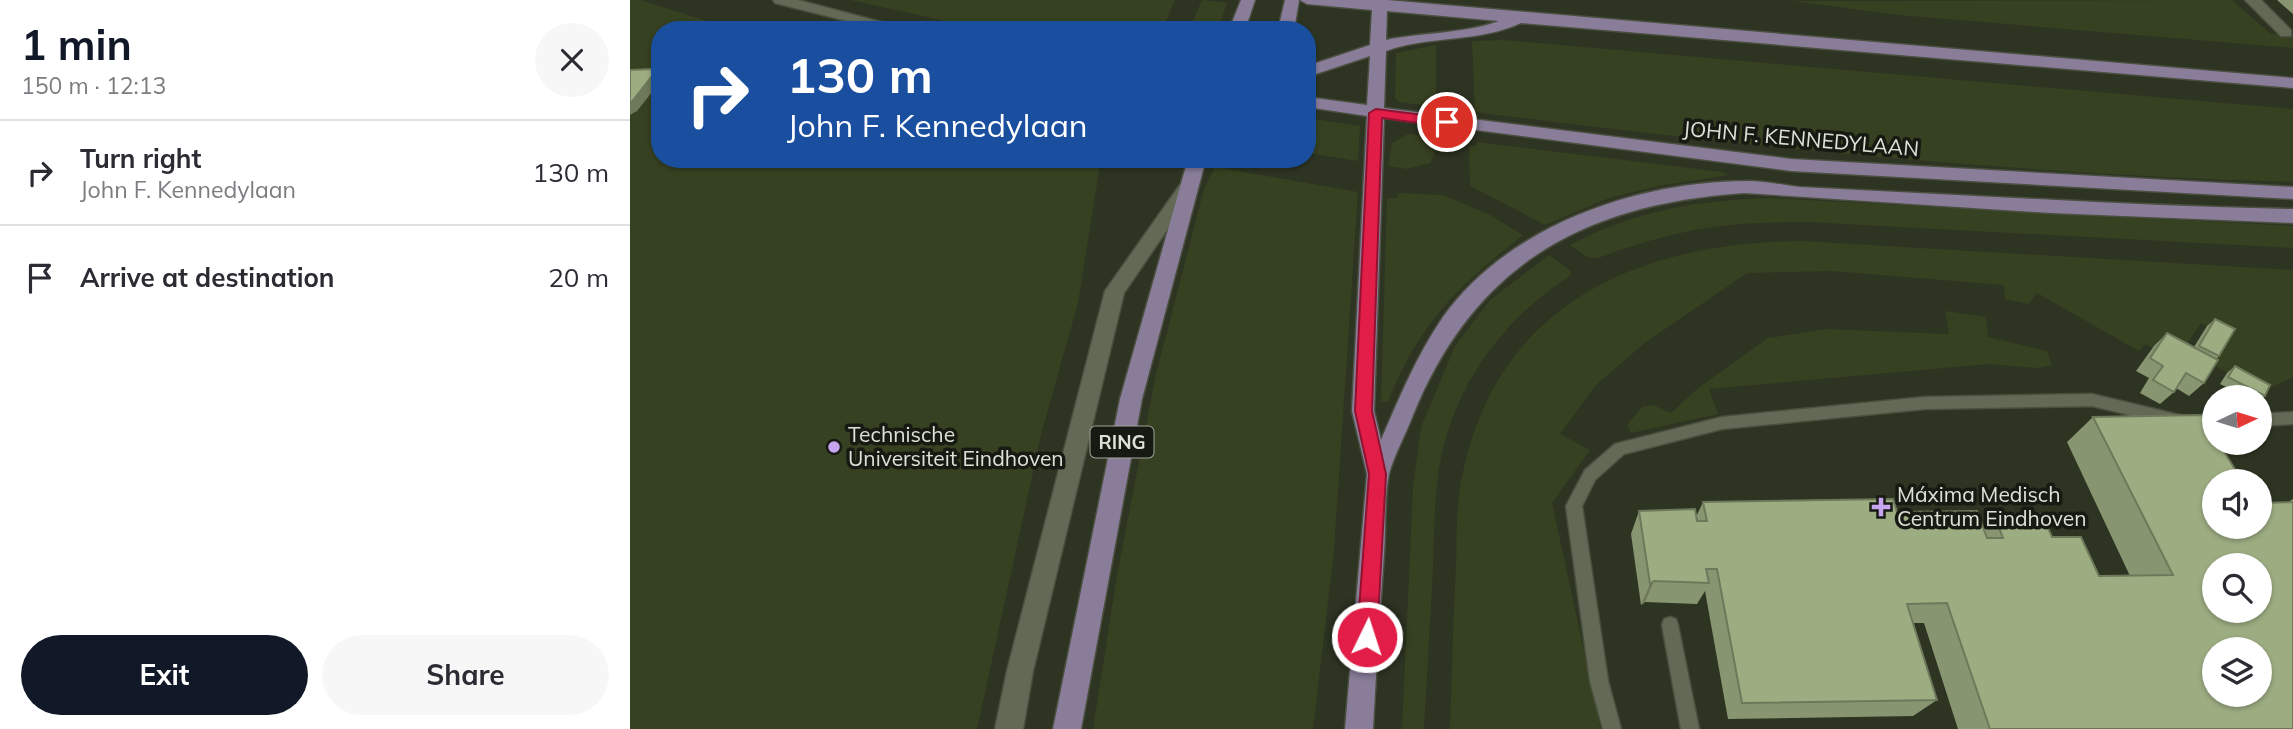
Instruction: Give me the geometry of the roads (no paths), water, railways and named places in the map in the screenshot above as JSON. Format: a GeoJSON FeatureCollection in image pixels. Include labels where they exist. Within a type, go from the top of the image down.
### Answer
{"type":"FeatureCollection","features":[{"type":"Feature","properties":{"kind":"main road"},"geometry":{"type":"LineString","coordinates":[[1240,21],[1248,0]]}},
{"type":"Feature","properties":{"kind":"main road"},"geometry":{"type":"LineString","coordinates":[[1288,21],[1292,0]]}},
{"type":"Feature","properties":{"kind":"main road"},"geometry":{"type":"LineString","coordinates":[[1307,0],[1380,3],[1520,18],[2293,83]]}},
{"type":"Feature","properties":{"kind":"main road"},"geometry":{"type":"LineString","coordinates":[[1489,0],[1520,18]]}},
{"type":"Feature","properties":{"kind":"main road"},"geometry":{"type":"LineString","coordinates":[[1359,729],[1378,474],[1363,411],[1380,3]]}},
{"type":"Feature","properties":{"kind":"main road"},"geometry":{"type":"LineString","coordinates":[[1316,69],[1378,47],[1446,34],[1483,32],[1520,18]]}},
{"type":"Feature","properties":{"kind":"main road","name":"JOHN F. KENNEDYLAAN"},"geometry":{"type":"LineString","coordinates":[[1316,101],[1376,113],[1791,165],[2293,193]]}},
{"type":"Feature","properties":{"kind":"main road"},"geometry":{"type":"LineString","coordinates":[[1746,186],[1791,165]]}},
{"type":"Feature","properties":{"kind":"main road","name":"RING"},"geometry":{"type":"LineString","coordinates":[[1067,729],[1130,399],[1193,168]]}},
{"type":"Feature","properties":{"kind":"main road"},"geometry":{"type":"LineString","coordinates":[[1378,474],[1432,350],[1468,301],[1498,273],[1550,237],[1629,205],[1674,195],[1746,186],[1793,192],[1978,203],[2293,216]]}},
{"type":"Feature","properties":{"kind":"street"},"geometry":{"type":"LineString","coordinates":[[780,0],[866,21]]}},
{"type":"Feature","properties":{"kind":"street"},"geometry":{"type":"LineString","coordinates":[[2252,0],[2286,33]]}},
{"type":"Feature","properties":{"kind":"street"},"geometry":{"type":"LineString","coordinates":[[1009,729],[1020,671],[1115,291],[1189,183]]}},
{"type":"Feature","properties":{"kind":"lane"},"geometry":{"type":"LineString","coordinates":[[1612,729],[1599,681],[1574,506],[1590,475],[1620,449],[1722,423],[1925,403],[2092,400],[2192,424],[2202,423]]}},
{"type":"Feature","properties":{"kind":"lane"},"geometry":{"type":"LineString","coordinates":[[2272,419],[2293,418]]}},
{"type":"Feature","properties":{"kind":"lane"},"geometry":{"type":"LineString","coordinates":[[1670,625],[1690,729]]}},
{"type":"Feature","properties":{"kind":"place","name":"Technische Universiteit Eindhoven"},"geometry":{"type":"Point","coordinates":[834,447]}},
{"type":"Feature","properties":{"kind":"place","name":"Máxima Medisch Centrum Eindhoven"},"geometry":{"type":"Point","coordinates":[1881,507]}}]}
